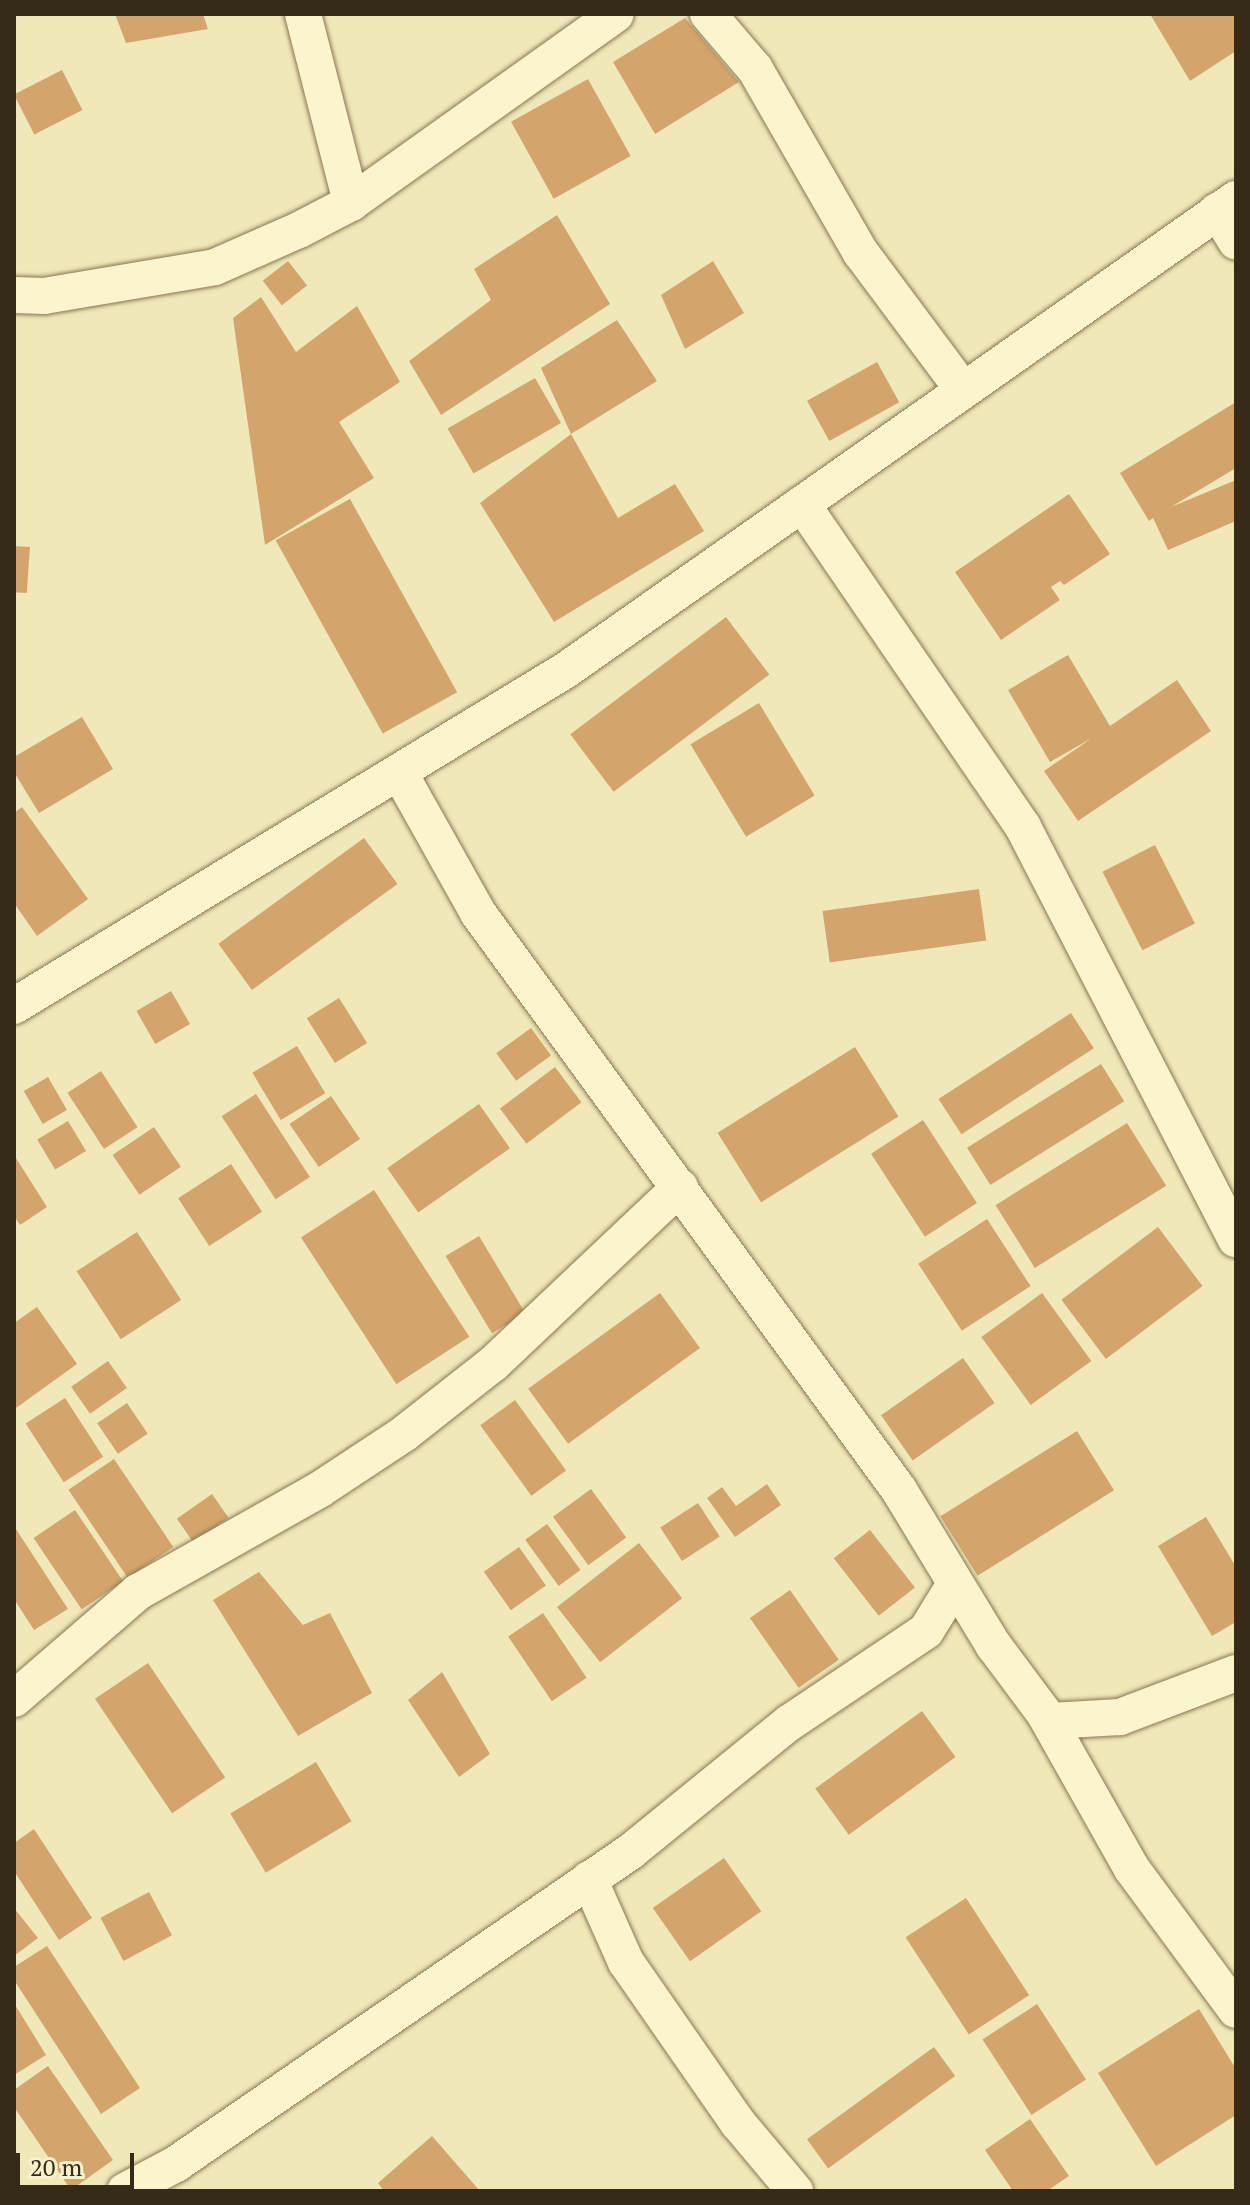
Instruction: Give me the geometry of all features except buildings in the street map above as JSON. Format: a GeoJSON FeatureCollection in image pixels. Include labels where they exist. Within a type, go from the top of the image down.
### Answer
{"type":"FeatureCollection","features":[{"type":"Feature","properties":{"kind":"street"},"geometry":{"type":"LineString","coordinates":[[303,14],[351,203]]}},
{"type":"Feature","properties":{"kind":"street"},"geometry":{"type":"LineString","coordinates":[[14,295],[44,296],[215,267],[351,203],[616,14]]}},
{"type":"Feature","properties":{"kind":"street"},"geometry":{"type":"LineString","coordinates":[[708,14],[755,69],[861,253],[963,390]]}},
{"type":"Feature","properties":{"kind":"street"},"geometry":{"type":"LineString","coordinates":[[14,1006],[566,670],[1226,205],[1236,242]]}},
{"type":"Feature","properties":{"kind":"street"},"geometry":{"type":"LineString","coordinates":[[802,504],[1023,827],[1236,1239]]}},
{"type":"Feature","properties":{"kind":"street"},"geometry":{"type":"LineString","coordinates":[[399,772],[478,913],[899,1490],[986,1635],[1049,1721],[1132,1869],[1236,2010]]}},
{"type":"Feature","properties":{"kind":"street"},"geometry":{"type":"LineString","coordinates":[[14,1699],[138,1592],[319,1490],[405,1433],[494,1363],[680,1187]]}},
{"type":"Feature","properties":{"kind":"street"},"geometry":{"type":"LineString","coordinates":[[125,2191],[176,2164],[589,1879],[789,1723],[926,1631],[955,1584]]}},
{"type":"Feature","properties":{"kind":"street"},"geometry":{"type":"LineString","coordinates":[[926,1631],[986,1635]]}},
{"type":"Feature","properties":{"kind":"street"},"geometry":{"type":"LineString","coordinates":[[1049,1721],[1120,1717],[1236,1673]]}},
{"type":"Feature","properties":{"kind":"street"},"geometry":{"type":"LineString","coordinates":[[589,1879],[626,1962],[738,2123],[795,2191]]}}]}
